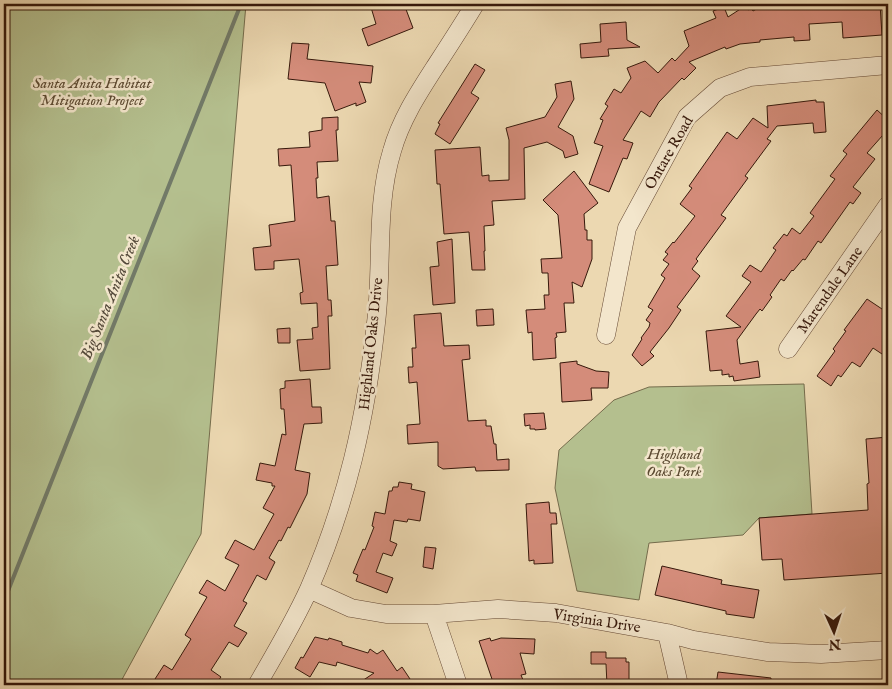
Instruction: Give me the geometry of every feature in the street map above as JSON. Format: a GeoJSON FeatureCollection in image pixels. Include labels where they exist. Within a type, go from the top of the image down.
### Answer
{"type":"FeatureCollection","features":[{"type":"Feature","properties":{"kind":"street","name":"Highland Oaks Drive"},"geometry":{"type":"LineString","coordinates":[[257,685],[290,628],[309,589],[337,517],[351,472],[363,419],[377,319],[382,212],[391,152],[402,122],[418,93],[475,4]]}},
{"type":"Feature","properties":{"kind":"street","name":"Ontare Road"},"geometry":{"type":"LineString","coordinates":[[606,335],[627,228],[687,116],[720,88],[750,77],[888,66]]}},
{"type":"Feature","properties":{"kind":"street","name":"Marendale Lane"},"geometry":{"type":"LineString","coordinates":[[788,349],[888,205]]}},
{"type":"Feature","properties":{"kind":"street","name":"Virginia Drive"},"geometry":{"type":"LineString","coordinates":[[309,589],[351,608],[386,614],[434,614],[498,610],[556,613],[667,633],[693,640],[768,652],[821,654],[888,650]]}},
{"type":"Feature","properties":{"kind":"street"},"geometry":{"type":"LineString","coordinates":[[434,614],[458,685]]}},
{"type":"Feature","properties":{"kind":"street"},"geometry":{"type":"LineString","coordinates":[[667,633],[679,685]]}},
{"type":"Feature","properties":{"kind":"green space","name":"Santa Anita Habitat Mitigation Project"},"geometry":{"type":"Polygon","coordinates":[[[4,4],[246,4],[201,534],[119,685],[4,685],[4,4]]]}},
{"type":"Feature","properties":{"kind":"green space","name":"Highland Oaks Park"},"geometry":{"type":"Polygon","coordinates":[[[804,384],[812,514],[759,518],[743,535],[649,543],[639,600],[577,591],[555,488],[559,450],[614,400],[649,387],[804,384]]]}},
{"type":"Feature","properties":{"kind":"building"},"geometry":{"type":"Polygon","coordinates":[[[370,4],[404,4],[413,28],[368,46],[362,29],[376,24],[370,4]]]}},
{"type":"Feature","properties":{"kind":"building"},"geometry":{"type":"Polygon","coordinates":[[[779,4],[836,4],[836,7],[880,4],[882,35],[843,38],[842,22],[809,24],[810,40],[794,41],[794,37],[760,40],[760,42],[740,44],[726,49],[725,47],[689,62],[696,68],[684,80],[682,78],[659,102],[650,117],[641,111],[623,140],[633,143],[627,159],[623,158],[609,192],[589,184],[603,146],[594,143],[603,120],[600,119],[608,106],[605,104],[614,89],[621,93],[631,78],[627,68],[645,61],[658,73],[672,58],[675,61],[689,46],[684,31],[716,18],[713,11],[724,7],[728,17],[745,6],[748,10],[751,8],[753,11],[762,6],[779,4]]]}},
{"type":"Feature","properties":{"kind":"building"},"geometry":{"type":"Polygon","coordinates":[[[626,22],[627,40],[640,47],[608,49],[609,56],[581,58],[580,44],[601,42],[600,24],[626,22]]]}},
{"type":"Feature","properties":{"kind":"building"},"geometry":{"type":"Polygon","coordinates":[[[292,43],[309,44],[307,59],[373,66],[371,83],[359,82],[366,102],[356,106],[356,103],[335,111],[325,83],[288,79],[292,43]]]}},
{"type":"Feature","properties":{"kind":"building"},"geometry":{"type":"Polygon","coordinates":[[[475,64],[485,70],[471,93],[479,98],[450,144],[435,134],[440,124],[438,123],[475,64]]]}},
{"type":"Feature","properties":{"kind":"building"},"geometry":{"type":"Polygon","coordinates":[[[571,81],[574,99],[558,127],[573,136],[578,154],[565,158],[563,151],[547,142],[524,148],[525,199],[492,201],[494,225],[484,226],[485,270],[472,270],[469,232],[444,234],[440,184],[437,184],[435,150],[480,147],[482,176],[489,175],[489,181],[509,180],[509,140],[506,128],[545,117],[557,97],[555,84],[571,81]]]}},
{"type":"Feature","properties":{"kind":"building"},"geometry":{"type":"Polygon","coordinates":[[[816,100],[816,102],[824,102],[826,132],[814,133],[813,123],[777,126],[767,139],[771,141],[745,176],[748,178],[721,215],[726,218],[696,259],[698,261],[692,269],[700,276],[677,307],[681,310],[650,352],[654,356],[642,366],[632,355],[649,327],[650,323],[646,320],[653,310],[648,307],[665,278],[661,275],[669,264],[663,260],[668,254],[665,252],[695,216],[680,204],[692,188],[689,186],[727,132],[737,139],[753,118],[768,128],[767,106],[816,100]]]}},
{"type":"Feature","properties":{"kind":"building"},"geometry":{"type":"Polygon","coordinates":[[[877,110],[888,120],[888,140],[883,135],[867,153],[875,159],[853,187],[861,193],[853,204],[850,202],[821,243],[818,241],[805,260],[803,259],[792,270],[784,281],[781,279],[762,311],[760,309],[737,340],[740,364],[758,361],[760,377],[734,381],[733,376],[729,377],[729,374],[722,375],[722,370],[710,371],[706,331],[741,327],[726,316],[751,282],[742,276],[750,265],[761,272],[776,250],[773,248],[784,234],[787,236],[792,228],[800,234],[814,216],[810,213],[835,179],[830,176],[847,154],[843,151],[877,110]]]}},
{"type":"Feature","properties":{"kind":"building"},"geometry":{"type":"Polygon","coordinates":[[[338,117],[338,130],[336,130],[338,161],[317,162],[318,178],[316,178],[317,198],[329,196],[331,221],[335,221],[338,265],[326,266],[328,300],[331,300],[332,316],[328,316],[330,369],[300,371],[297,340],[313,339],[312,328],[318,327],[317,303],[301,304],[300,293],[303,292],[299,259],[274,261],[274,269],[255,270],[253,248],[271,246],[269,225],[295,221],[291,165],[279,166],[278,149],[310,147],[309,132],[322,130],[322,118],[338,117]]]}},
{"type":"Feature","properties":{"kind":"building"},"geometry":{"type":"Polygon","coordinates":[[[574,171],[598,203],[584,214],[587,240],[592,240],[592,259],[582,287],[572,282],[574,303],[564,303],[566,332],[556,333],[556,358],[533,360],[532,332],[528,333],[526,310],[545,309],[544,295],[549,295],[548,273],[542,273],[541,259],[562,258],[558,215],[543,200],[574,171]]]}},
{"type":"Feature","properties":{"kind":"building"},"geometry":{"type":"Polygon","coordinates":[[[452,239],[455,303],[433,305],[430,267],[439,266],[437,242],[452,239]]]}},
{"type":"Feature","properties":{"kind":"building"},"geometry":{"type":"Polygon","coordinates":[[[867,299],[888,313],[888,358],[873,348],[860,367],[852,362],[841,377],[838,375],[831,386],[817,376],[835,351],[833,349],[846,331],[844,330],[867,299]]]}},
{"type":"Feature","properties":{"kind":"building"},"geometry":{"type":"Polygon","coordinates":[[[493,309],[494,325],[477,326],[476,310],[493,309]]]}},
{"type":"Feature","properties":{"kind":"building"},"geometry":{"type":"Polygon","coordinates":[[[441,313],[444,346],[469,345],[470,359],[462,360],[468,421],[486,420],[486,426],[491,426],[494,444],[496,444],[497,460],[509,459],[509,470],[476,471],[475,467],[443,469],[438,466],[438,442],[408,444],[407,425],[420,424],[417,382],[409,383],[408,367],[413,367],[412,348],[416,348],[414,315],[441,313]]]}},
{"type":"Feature","properties":{"kind":"building"},"geometry":{"type":"Polygon","coordinates":[[[290,328],[290,343],[278,343],[277,329],[290,328]]]}},
{"type":"Feature","properties":{"kind":"building"},"geometry":{"type":"Polygon","coordinates":[[[577,361],[577,364],[596,371],[609,372],[608,388],[591,388],[592,400],[562,402],[560,363],[577,361]]]}},
{"type":"Feature","properties":{"kind":"building"},"geometry":{"type":"Polygon","coordinates":[[[310,379],[312,407],[321,407],[322,423],[304,424],[295,470],[310,473],[307,494],[290,528],[288,527],[269,558],[275,562],[266,580],[257,575],[243,601],[247,603],[234,626],[247,633],[238,647],[229,642],[211,670],[221,677],[215,685],[165,685],[155,679],[164,665],[172,670],[191,639],[185,635],[207,597],[199,593],[207,580],[225,591],[239,565],[225,558],[235,540],[254,550],[274,514],[263,508],[275,486],[272,486],[272,483],[256,480],[260,463],[275,466],[282,434],[286,435],[284,409],[281,409],[280,389],[285,388],[285,381],[310,379]]]}},
{"type":"Feature","properties":{"kind":"building"},"geometry":{"type":"Polygon","coordinates":[[[544,413],[546,429],[535,430],[530,429],[530,425],[525,426],[524,414],[544,413]]]}},
{"type":"Feature","properties":{"kind":"building"},"geometry":{"type":"Polygon","coordinates":[[[888,437],[888,573],[784,580],[782,559],[762,560],[759,518],[868,510],[867,484],[869,483],[866,439],[888,437]]]}},
{"type":"Feature","properties":{"kind":"building"},"geometry":{"type":"Polygon","coordinates":[[[399,482],[412,484],[411,489],[425,492],[420,521],[408,519],[407,522],[394,520],[390,541],[397,544],[392,556],[383,553],[376,572],[393,578],[387,593],[356,581],[358,575],[353,573],[374,527],[372,526],[375,512],[385,514],[389,491],[392,491],[393,487],[398,487],[399,482]]]}},
{"type":"Feature","properties":{"kind":"building"},"geometry":{"type":"Polygon","coordinates":[[[549,502],[550,513],[556,513],[557,524],[551,524],[553,563],[534,564],[534,560],[529,561],[526,504],[549,502]]]}},
{"type":"Feature","properties":{"kind":"building"},"geometry":{"type":"Polygon","coordinates":[[[425,547],[436,548],[433,569],[423,567],[425,547]]]}},
{"type":"Feature","properties":{"kind":"building"},"geometry":{"type":"Polygon","coordinates":[[[662,566],[722,580],[721,584],[759,590],[754,618],[726,614],[726,611],[655,595],[662,566]]]}},
{"type":"Feature","properties":{"kind":"building"},"geometry":{"type":"Polygon","coordinates":[[[315,637],[328,640],[329,638],[342,642],[342,645],[368,653],[370,649],[377,654],[383,650],[397,671],[402,667],[414,685],[356,685],[374,673],[337,662],[336,666],[319,662],[310,677],[295,668],[315,637]]]}},
{"type":"Feature","properties":{"kind":"building"},"geometry":{"type":"Polygon","coordinates":[[[490,638],[491,641],[501,638],[535,639],[534,654],[520,653],[526,674],[521,675],[525,685],[494,685],[479,641],[490,638]]]}},
{"type":"Feature","properties":{"kind":"building"},"geometry":{"type":"Polygon","coordinates":[[[591,652],[606,652],[606,658],[626,658],[626,662],[629,662],[629,685],[607,685],[606,664],[591,664],[591,652]]]}},
{"type":"Feature","properties":{"kind":"building"},"geometry":{"type":"Polygon","coordinates":[[[718,672],[771,678],[771,685],[716,685],[718,672]]]}},
{"type":"Feature","properties":{"kind":"waterway","name":"Big Santa Anita Creek"},"geometry":{"type":"LineString","coordinates":[[4,601],[241,4]]}}]}
